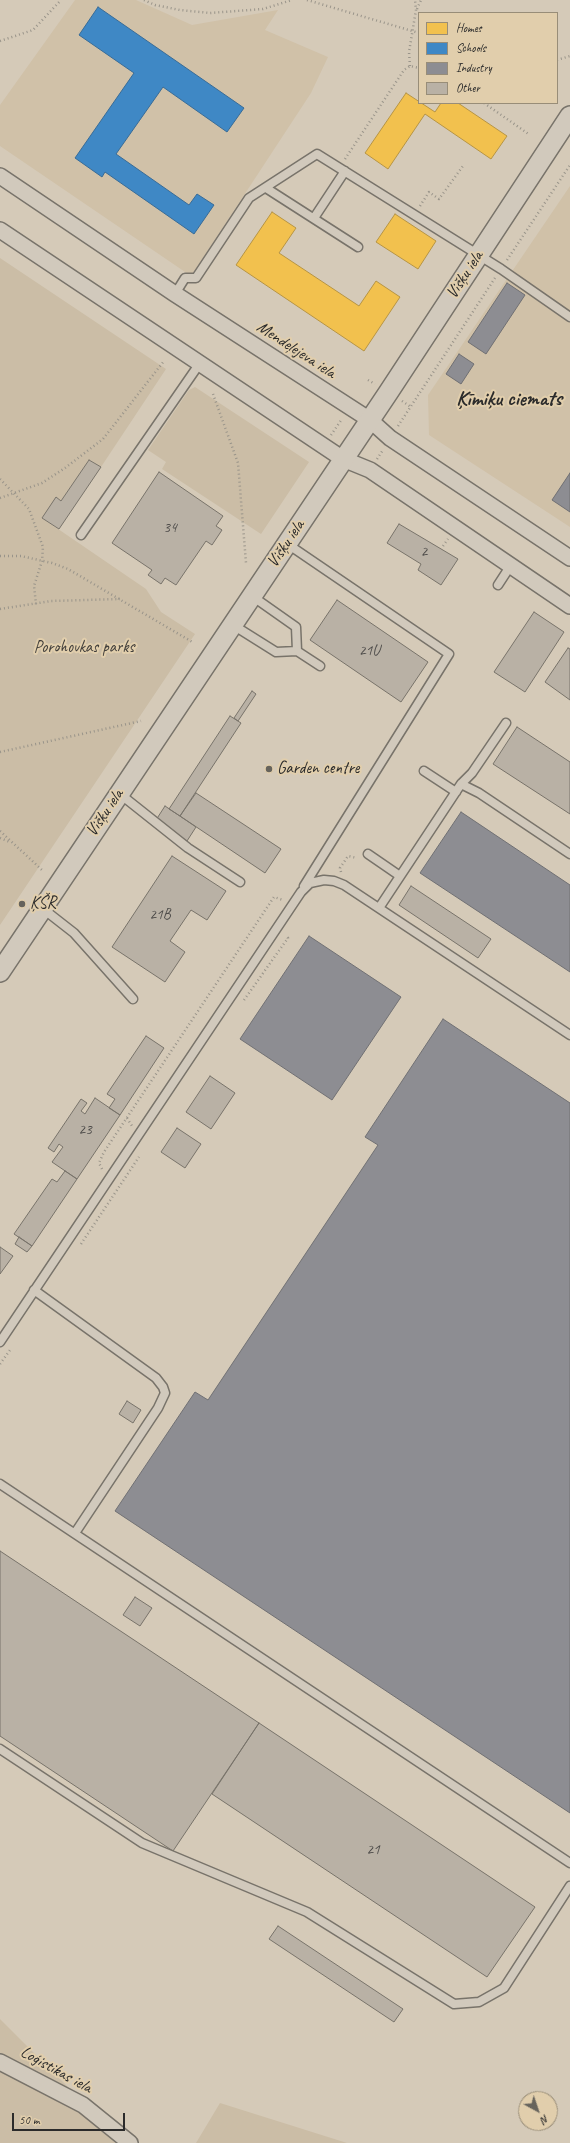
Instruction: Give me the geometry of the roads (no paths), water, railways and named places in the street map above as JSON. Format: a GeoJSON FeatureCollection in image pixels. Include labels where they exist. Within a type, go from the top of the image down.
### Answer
{"type":"FeatureCollection","features":[{"type":"Feature","properties":{"kind":"street","name":"Višķu iela"},"geometry":{"type":"LineString","coordinates":[[0,972],[286,543],[370,420],[570,116]]}},
{"type":"Feature","properties":{"kind":"street","name":"Mendeļejeva iela"},"geometry":{"type":"LineString","coordinates":[[0,176],[175,294],[370,420],[390,438],[570,558]]}},
{"type":"Feature","properties":{"kind":"street"},"geometry":{"type":"LineString","coordinates":[[0,230],[343,459],[370,470],[570,606]]}},
{"type":"Feature","properties":{"kind":"street","name":"Loģistikas iela"},"geometry":{"type":"LineString","coordinates":[[0,2062],[83,2106],[130,2143]]}},
{"type":"Feature","properties":{"kind":"lane"},"geometry":{"type":"LineString","coordinates":[[175,294],[185,278],[196,278],[249,198],[317,154],[501,269],[570,317]]}},
{"type":"Feature","properties":{"kind":"lane"},"geometry":{"type":"LineString","coordinates":[[314,218],[342,170]]}},
{"type":"Feature","properties":{"kind":"lane"},"geometry":{"type":"LineString","coordinates":[[266,188],[358,247]]}},
{"type":"Feature","properties":{"kind":"lane"},"geometry":{"type":"LineString","coordinates":[[81,535],[200,363]]}},
{"type":"Feature","properties":{"kind":"lane"},"geometry":{"type":"LineString","coordinates":[[0,1342],[301,892],[449,654],[286,543]]}},
{"type":"Feature","properties":{"kind":"lane"},"geometry":{"type":"LineString","coordinates":[[498,585],[511,565]]}},
{"type":"Feature","properties":{"kind":"lane"},"geometry":{"type":"LineString","coordinates":[[252,595],[296,627],[298,651]]}},
{"type":"Feature","properties":{"kind":"lane"},"geometry":{"type":"LineString","coordinates":[[232,624],[276,652],[298,651],[320,666]]}},
{"type":"Feature","properties":{"kind":"lane"},"geometry":{"type":"LineString","coordinates":[[378,908],[461,784],[472,773],[506,723]]}},
{"type":"Feature","properties":{"kind":"lane"},"geometry":{"type":"LineString","coordinates":[[424,771],[456,792]]}},
{"type":"Feature","properties":{"kind":"lane"},"geometry":{"type":"LineString","coordinates":[[461,784],[479,793],[570,854]]}},
{"type":"Feature","properties":{"kind":"lane"},"geometry":{"type":"LineString","coordinates":[[119,793],[188,848],[240,882]]}},
{"type":"Feature","properties":{"kind":"lane"},"geometry":{"type":"LineString","coordinates":[[368,854],[400,876]]}},
{"type":"Feature","properties":{"kind":"lane"},"geometry":{"type":"LineString","coordinates":[[301,892],[305,887],[317,881],[334,881],[344,885],[570,1035]]}},
{"type":"Feature","properties":{"kind":"lane"},"geometry":{"type":"LineString","coordinates":[[42,908],[74,933],[133,999]]}},
{"type":"Feature","properties":{"kind":"lane"},"geometry":{"type":"LineString","coordinates":[[34,1290],[156,1378],[163,1387],[165,1393],[158,1408],[74,1533]]}},
{"type":"Feature","properties":{"kind":"lane"},"geometry":{"type":"LineString","coordinates":[[0,1484],[570,1863]]}},
{"type":"Feature","properties":{"kind":"lane"},"geometry":{"type":"LineString","coordinates":[[0,1749],[142,1843],[307,1912],[454,2004],[479,2002],[504,1988],[570,1886]]}},
{"type":"Feature","properties":{"kind":"place","name":"Garden centre"},"geometry":{"type":"Point","coordinates":[269,769]}},
{"type":"Feature","properties":{"kind":"place","name":"ĶŠR"},"geometry":{"type":"Point","coordinates":[22,904]}},
{"type":"Feature","properties":{"kind":"district","name":"Ķīmiķu ciemats"},"geometry":{"type":"Point","coordinates":[509,399]}},
{"type":"Feature","properties":{"kind":"park label","name":"Porohovkas parks"},"geometry":{"type":"Point","coordinates":[84,648]}}]}
